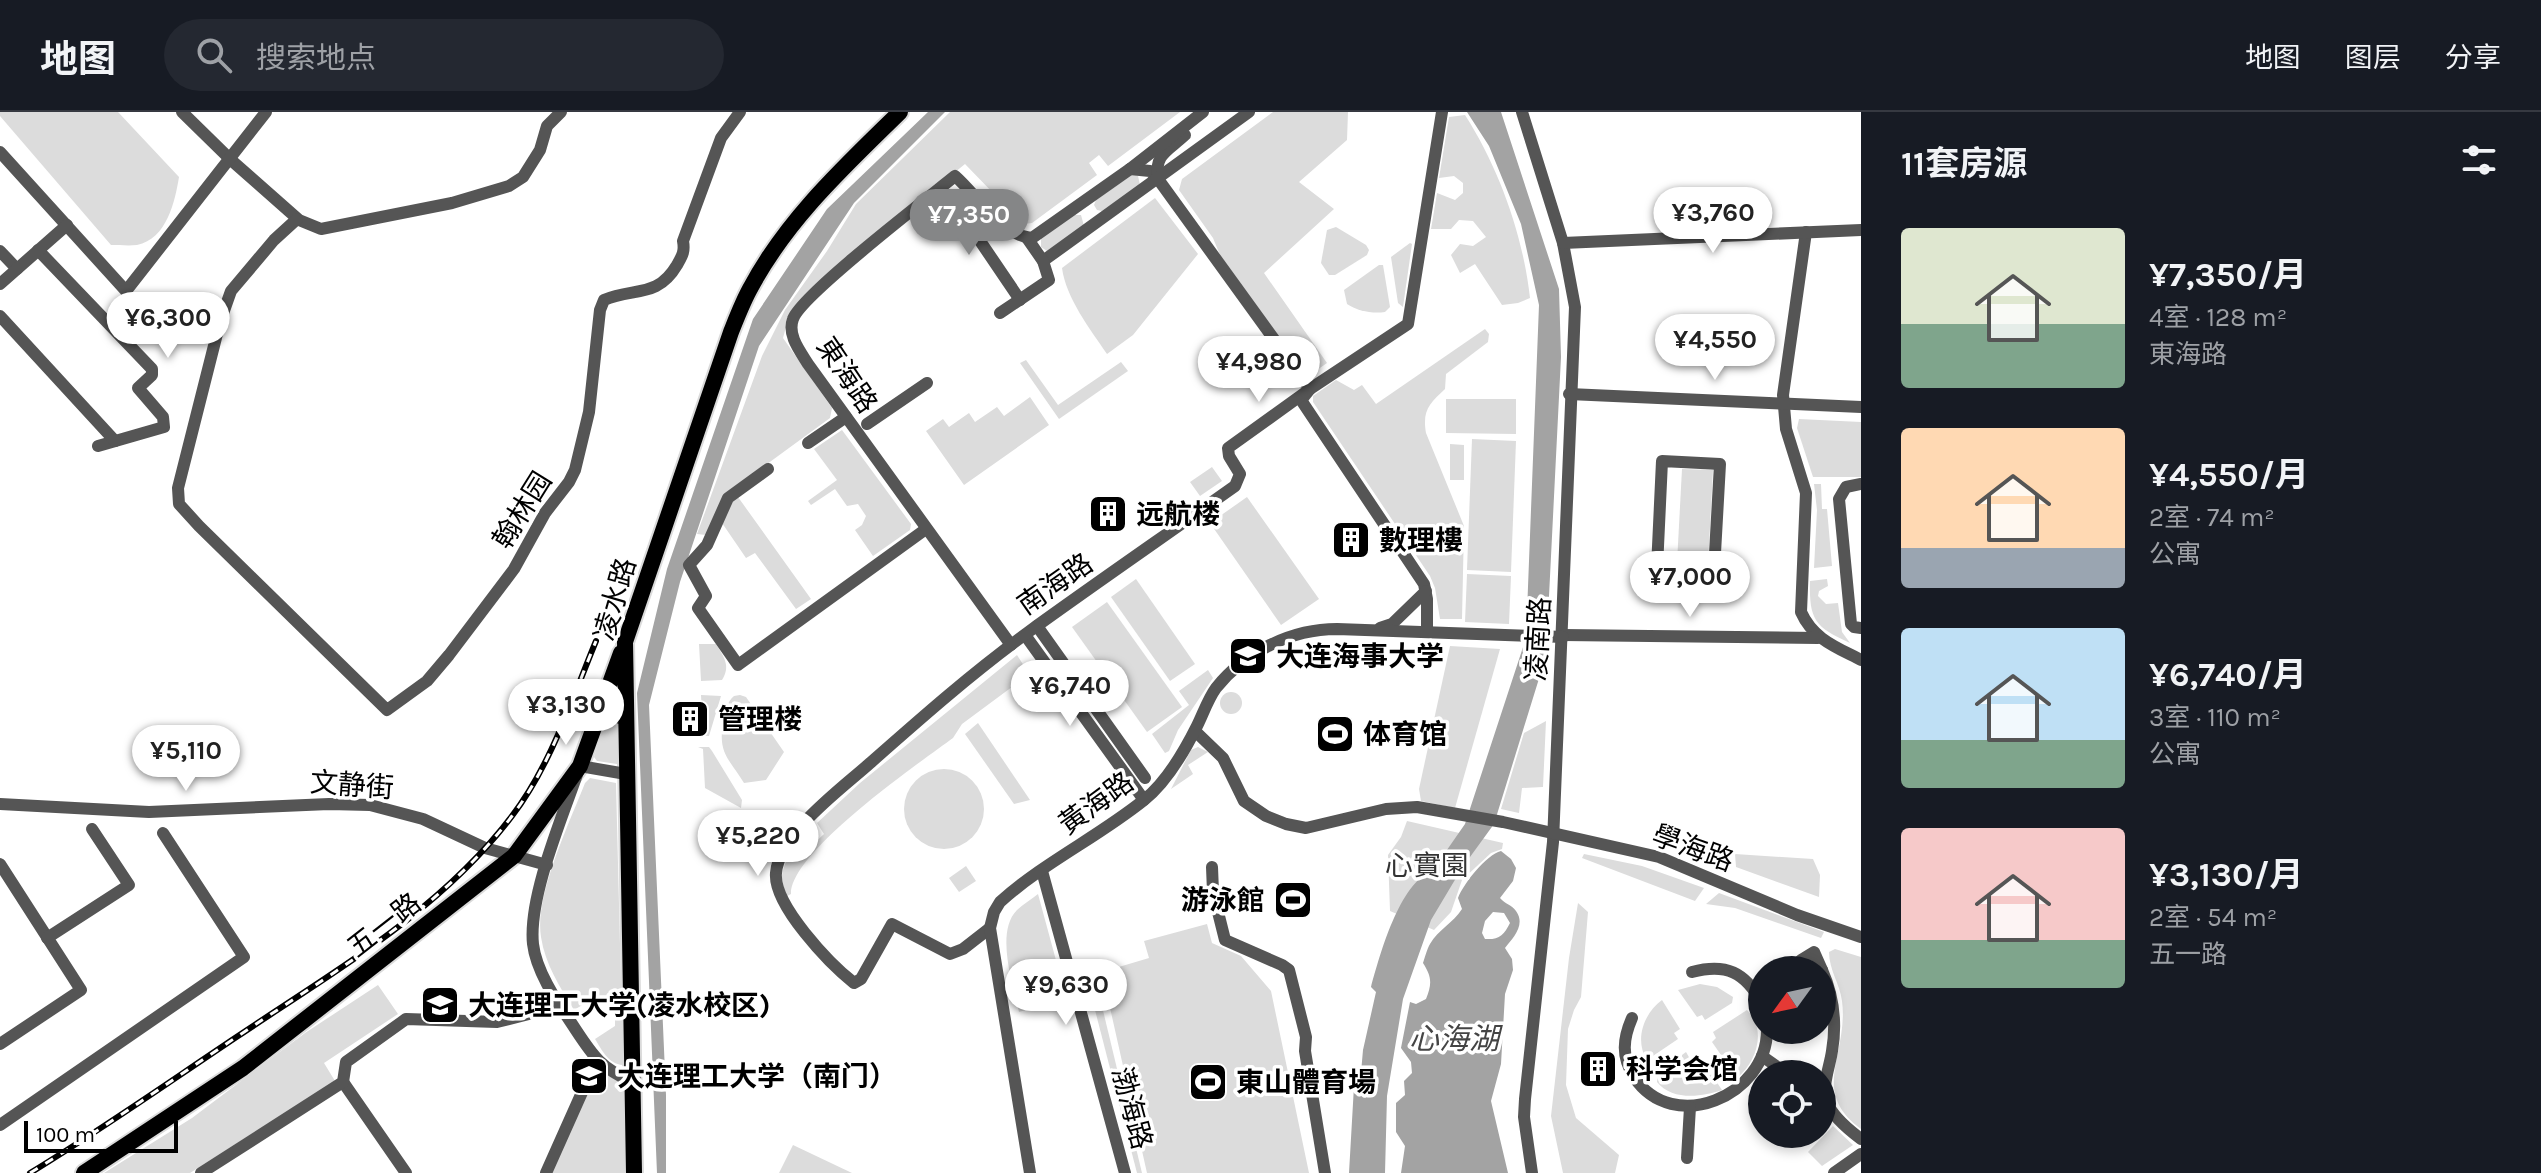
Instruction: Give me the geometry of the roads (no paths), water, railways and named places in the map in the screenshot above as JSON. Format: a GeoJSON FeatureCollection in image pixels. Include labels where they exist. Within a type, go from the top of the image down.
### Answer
{"type":"FeatureCollection","features":[{"type":"Feature","properties":{"kind":"main road","name":"凌水路"},"geometry":{"type":"LineString","coordinates":[[634,1173],[625,642],[731,332],[749,289],[802,211],[900,112]]}},
{"type":"Feature","properties":{"kind":"main road","name":"五一路"},"geometry":{"type":"LineString","coordinates":[[84,1173],[243,1068],[514,856],[580,766],[625,642]]}},
{"type":"Feature","properties":{"kind":"street"},"geometry":{"type":"LineString","coordinates":[[182,112],[297,219],[321,229],[452,203],[499,190],[523,177],[540,150],[547,126],[561,112]]}},
{"type":"Feature","properties":{"kind":"street"},"geometry":{"type":"LineString","coordinates":[[0,152],[126,291],[266,112]]}},
{"type":"Feature","properties":{"kind":"street","name":"翰林园"},"geometry":{"type":"LineString","coordinates":[[297,219],[250,266],[231,291],[220,322],[178,488],[179,504],[387,710],[427,681],[514,569],[545,513],[569,482],[575,470],[589,412],[600,310],[604,300],[648,291],[671,275],[684,253],[683,241],[721,138],[740,112]]}},
{"type":"Feature","properties":{"kind":"street","name":"南海路"},"geometry":{"type":"LineString","coordinates":[[990,928],[963,949],[950,954],[892,924],[861,979],[854,983],[818,949],[786,905],[777,890],[775,872],[789,840],[832,796],[1011,645],[1235,486],[1240,474],[1229,456],[1228,448],[1408,324],[1442,112]]}},
{"type":"Feature","properties":{"kind":"street","name":"凌南路"},"geometry":{"type":"LineString","coordinates":[[1522,112],[1563,243],[1575,307],[1554,833],[1524,1117],[1532,1173]]}},
{"type":"Feature","properties":{"kind":"street"},"geometry":{"type":"LineString","coordinates":[[1158,179],[1156,165],[1160,157],[1192,129],[1202,113]]}},
{"type":"Feature","properties":{"kind":"street"},"geometry":{"type":"LineString","coordinates":[[1000,313],[1049,280],[1043,261],[1027,238],[1032,238],[1130,169],[1202,113]]}},
{"type":"Feature","properties":{"kind":"street"},"geometry":{"type":"LineString","coordinates":[[1043,261],[1247,113]]}},
{"type":"Feature","properties":{"kind":"street"},"geometry":{"type":"LineString","coordinates":[[1130,169],[1150,171],[1158,179],[1310,389],[1302,399],[1303,403],[1421,578],[1426,591],[1427,631]]}},
{"type":"Feature","properties":{"kind":"street","name":"東海路"},"geometry":{"type":"LineString","coordinates":[[1011,645],[808,364],[793,338],[792,321],[799,308],[836,274],[955,176],[1008,230],[1027,238]]}},
{"type":"Feature","properties":{"kind":"street"},"geometry":{"type":"LineString","coordinates":[[921,203],[944,196],[951,198],[1020,300]]}},
{"type":"Feature","properties":{"kind":"street"},"geometry":{"type":"LineString","coordinates":[[1082,203],[1097,223]]}},
{"type":"Feature","properties":{"kind":"street"},"geometry":{"type":"LineString","coordinates":[[0,284],[67,225]]}},
{"type":"Feature","properties":{"kind":"street"},"geometry":{"type":"LineString","coordinates":[[1563,243],[1861,230]]}},
{"type":"Feature","properties":{"kind":"street"},"geometry":{"type":"LineString","coordinates":[[1806,232],[1783,395],[1786,429],[1806,493],[1801,612],[1807,626],[1818,638],[1861,660]]}},
{"type":"Feature","properties":{"kind":"street"},"geometry":{"type":"LineString","coordinates":[[38,250],[152,369],[152,375],[138,388],[163,417],[164,427],[98,446]]}},
{"type":"Feature","properties":{"kind":"street"},"geometry":{"type":"LineString","coordinates":[[0,251],[17,269]]}},
{"type":"Feature","properties":{"kind":"street"},"geometry":{"type":"LineString","coordinates":[[0,316],[115,441]]}},
{"type":"Feature","properties":{"kind":"street"},"geometry":{"type":"LineString","coordinates":[[867,424],[927,383]]}},
{"type":"Feature","properties":{"kind":"street"},"geometry":{"type":"LineString","coordinates":[[1570,394],[1861,407]]}},
{"type":"Feature","properties":{"kind":"street"},"geometry":{"type":"LineString","coordinates":[[808,443],[846,417]]}},
{"type":"Feature","properties":{"kind":"street"},"geometry":{"type":"LineString","coordinates":[[1662,461],[1720,464],[1714,571],[1657,568],[1662,461]]}},
{"type":"Feature","properties":{"kind":"street"},"geometry":{"type":"LineString","coordinates":[[768,469],[728,498],[707,545],[689,565],[706,596],[698,608],[738,665],[926,529]]}},
{"type":"Feature","properties":{"kind":"street"},"geometry":{"type":"LineString","coordinates":[[1861,484],[1846,487],[1839,499],[1851,624],[1861,628]]}},
{"type":"Feature","properties":{"kind":"street"},"geometry":{"type":"LineString","coordinates":[[1377,629],[1392,624],[1426,591]]}},
{"type":"Feature","properties":{"kind":"street"},"geometry":{"type":"LineString","coordinates":[[1037,626],[1145,778]]}},
{"type":"Feature","properties":{"kind":"street","name":"黃海路"},"geometry":{"type":"LineString","coordinates":[[990,928],[1000,902],[1144,800],[1168,775],[1215,690],[1240,664],[1284,637],[1318,629],[1563,636]]}},
{"type":"Feature","properties":{"kind":"street"},"geometry":{"type":"LineString","coordinates":[[1025,635],[1144,800]]}},
{"type":"Feature","properties":{"kind":"street"},"geometry":{"type":"LineString","coordinates":[[1563,636],[1818,638]]}},
{"type":"Feature","properties":{"kind":"street"},"geometry":{"type":"LineString","coordinates":[[598,717],[626,720]]}},
{"type":"Feature","properties":{"kind":"street","name":"學海路"},"geometry":{"type":"LineString","coordinates":[[1195,731],[1223,758],[1244,801],[1266,816],[1286,824],[1306,828],[1386,809],[1417,807],[1503,822],[1659,857],[1797,915],[1861,937]]}},
{"type":"Feature","properties":{"kind":"street"},"geometry":{"type":"LineString","coordinates":[[626,774],[580,766],[533,912],[533,946],[560,1006],[596,1061],[611,1073],[634,1083]]}},
{"type":"Feature","properties":{"kind":"street","name":"文静街"},"geometry":{"type":"LineString","coordinates":[[0,804],[149,812],[370,805],[423,819],[485,848],[547,865]]}},
{"type":"Feature","properties":{"kind":"street"},"geometry":{"type":"LineString","coordinates":[[47,938],[129,885],[92,829]]}},
{"type":"Feature","properties":{"kind":"street"},"geometry":{"type":"LineString","coordinates":[[0,1125],[244,957],[163,833]]}},
{"type":"Feature","properties":{"kind":"street"},"geometry":{"type":"LineString","coordinates":[[0,864],[81,990],[0,1044]]}},
{"type":"Feature","properties":{"kind":"street"},"geometry":{"type":"LineString","coordinates":[[1212,867],[1213,892],[1225,940],[1289,970],[1306,1037],[1305,1051],[1325,1173]]}},
{"type":"Feature","properties":{"kind":"street","name":"渤海路"},"geometry":{"type":"LineString","coordinates":[[1042,871],[1125,1173]]}},
{"type":"Feature","properties":{"kind":"street"},"geometry":{"type":"LineString","coordinates":[[990,928],[1030,1173]]}},
{"type":"Feature","properties":{"kind":"street"},"geometry":{"type":"LineString","coordinates":[[1692,972],[1713,967],[1726,969],[1748,983]]}},
{"type":"Feature","properties":{"kind":"street"},"geometry":{"type":"LineString","coordinates":[[406,1173],[343,1082],[346,1062],[406,1019],[497,1022],[560,1006]]}},
{"type":"Feature","properties":{"kind":"street"},"geometry":{"type":"LineString","coordinates":[[1632,1018],[1625,1035],[1624,1049],[1632,1074],[1647,1093],[1674,1106],[1690,1107],[1716,1101],[1733,1092],[1744,1083],[1762,1056],[1764,1044]]}},
{"type":"Feature","properties":{"kind":"street"},"geometry":{"type":"LineString","coordinates":[[1762,1056],[1768,1060]]}},
{"type":"Feature","properties":{"kind":"street"},"geometry":{"type":"LineString","coordinates":[[546,1173],[596,1061]]}},
{"type":"Feature","properties":{"kind":"street"},"geometry":{"type":"LineString","coordinates":[[201,1173],[343,1082]]}},
{"type":"Feature","properties":{"kind":"street"},"geometry":{"type":"LineString","coordinates":[[1687,1158],[1690,1107]]}},
{"type":"Feature","properties":{"kind":"street"},"geometry":{"type":"LineString","coordinates":[[1836,1115],[1861,1139]]}},
{"type":"Feature","properties":{"kind":"street"},"geometry":{"type":"LineString","coordinates":[[1834,1173],[1861,1154]]}},
{"type":"Feature","properties":{"kind":"water"},"geometry":{"type":"Polygon","coordinates":[[[928,112],[945,112],[854,203],[759,346],[680,582],[649,705],[666,1095],[666,1173],[657,1173],[637,693],[667,569],[753,319],[827,209],[928,112]]]}},
{"type":"Feature","properties":{"kind":"water"},"geometry":{"type":"Polygon","coordinates":[[[1467,112],[1501,112],[1559,289],[1561,357],[1546,656],[1494,824],[1462,868],[1431,920],[1403,999],[1387,1096],[1385,1173],[1349,1173],[1354,1086],[1360,1084],[1363,1050],[1376,992],[1371,987],[1380,957],[1393,921],[1410,889],[1433,870],[1465,824],[1526,638],[1539,305],[1521,224],[1489,146],[1467,112]]]}},
{"type":"Feature","properties":{"kind":"water","name":"心海湖"},"geometry":{"type":"Polygon","coordinates":[[[1501,851],[1516,868],[1513,881],[1500,898],[1514,909],[1520,921],[1505,948],[1512,959],[1513,970],[1505,994],[1501,1064],[1491,1101],[1508,1173],[1401,1173],[1405,1146],[1396,1132],[1396,1103],[1405,1095],[1404,1081],[1412,1073],[1411,1062],[1401,1048],[1410,1002],[1416,1004],[1426,999],[1430,981],[1423,963],[1429,946],[1462,909],[1458,898],[1470,878],[1501,851]],[[1493,912],[1485,921],[1482,933],[1485,939],[1497,938],[1506,931],[1510,923],[1504,913],[1493,912]]]}},
{"type":"Feature","properties":{"kind":"railway"},"geometry":{"type":"LineString","coordinates":[[30,1173],[349,963],[453,881],[484,850],[526,796],[560,731],[596,641]]}},
{"type":"Feature","properties":{"kind":"place","name":"远航楼"},"geometry":{"type":"Point","coordinates":[1108,514]}},
{"type":"Feature","properties":{"kind":"place","name":"數理樓"},"geometry":{"type":"Point","coordinates":[1351,540]}},
{"type":"Feature","properties":{"kind":"place","name":"大连海事大学"},"geometry":{"type":"Point","coordinates":[1248,656]}},
{"type":"Feature","properties":{"kind":"place","name":"管理楼"},"geometry":{"type":"Point","coordinates":[690,719]}},
{"type":"Feature","properties":{"kind":"place","name":"体育馆"},"geometry":{"type":"Point","coordinates":[1335,734]}},
{"type":"Feature","properties":{"kind":"place","name":"游泳館"},"geometry":{"type":"Point","coordinates":[1293,900]}},
{"type":"Feature","properties":{"kind":"place","name":"大连理工大学(凌水校区)"},"geometry":{"type":"Point","coordinates":[440,1005]}},
{"type":"Feature","properties":{"kind":"place","name":"科学会馆"},"geometry":{"type":"Point","coordinates":[1598,1069]}},
{"type":"Feature","properties":{"kind":"place","name":"大连理工大学（南门）"},"geometry":{"type":"Point","coordinates":[589,1076]}},
{"type":"Feature","properties":{"kind":"place","name":"東山體育場"},"geometry":{"type":"Point","coordinates":[1208,1082]}},
{"type":"Feature","properties":{"kind":"park label","name":"心實園"},"geometry":{"type":"Point","coordinates":[1427,865]}}]}
